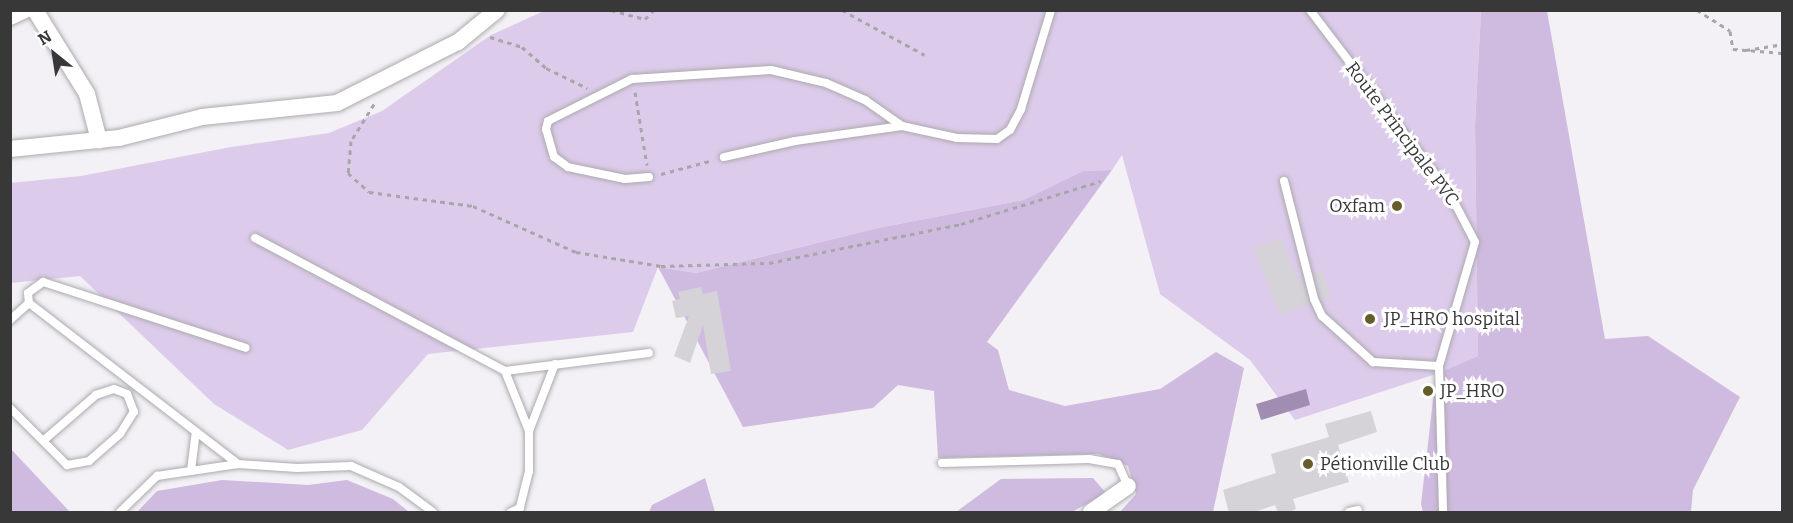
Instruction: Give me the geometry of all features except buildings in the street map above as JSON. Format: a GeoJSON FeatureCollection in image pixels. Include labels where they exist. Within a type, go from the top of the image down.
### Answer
{"type":"FeatureCollection","features":[{"type":"Feature","properties":{"kind":"street"},"geometry":{"type":"LineString","coordinates":[[10,17],[25,10]]}},
{"type":"Feature","properties":{"kind":"street"},"geometry":{"type":"LineString","coordinates":[[35,10],[87,94],[99,140]]}},
{"type":"Feature","properties":{"kind":"street"},"geometry":{"type":"LineString","coordinates":[[10,149],[99,140],[202,117],[337,103],[458,42],[497,10]]}},
{"type":"Feature","properties":{"kind":"street"},"geometry":{"type":"LineString","coordinates":[[1091,513],[1128,486]]}},
{"type":"Feature","properties":{"kind":"lane"},"geometry":{"type":"LineString","coordinates":[[724,158],[795,141],[902,126],[967,138],[997,139],[1010,130],[1021,109],[1050,10]]}},
{"type":"Feature","properties":{"kind":"lane","name":"Route Principale PVC"},"geometry":{"type":"LineString","coordinates":[[1310,10],[1450,194],[1475,242],[1439,366],[1443,513]]}},
{"type":"Feature","properties":{"kind":"lane"},"geometry":{"type":"LineString","coordinates":[[649,177],[625,179],[568,167],[554,157],[546,129],[548,121],[632,79],[771,70],[826,83],[865,100],[902,126]]}},
{"type":"Feature","properties":{"kind":"lane"},"geometry":{"type":"LineString","coordinates":[[1284,181],[1314,299],[1322,316],[1373,362],[1439,366]]}},
{"type":"Feature","properties":{"kind":"lane"},"geometry":{"type":"LineString","coordinates":[[255,238],[505,371],[649,353]]}},
{"type":"Feature","properties":{"kind":"lane"},"geometry":{"type":"LineString","coordinates":[[238,464],[29,303],[28,293],[43,282],[246,348]]}},
{"type":"Feature","properties":{"kind":"lane"},"geometry":{"type":"LineString","coordinates":[[10,320],[29,303]]}},
{"type":"Feature","properties":{"kind":"lane"},"geometry":{"type":"LineString","coordinates":[[512,513],[520,508],[529,471],[529,431],[555,364]]}},
{"type":"Feature","properties":{"kind":"lane"},"geometry":{"type":"LineString","coordinates":[[505,371],[529,431]]}},
{"type":"Feature","properties":{"kind":"lane"},"geometry":{"type":"LineString","coordinates":[[10,408],[67,465],[89,461],[120,434],[134,412],[127,394],[114,388],[96,395],[44,440]]}},
{"type":"Feature","properties":{"kind":"lane"},"geometry":{"type":"LineString","coordinates":[[191,471],[196,433]]}},
{"type":"Feature","properties":{"kind":"lane"},"geometry":{"type":"LineString","coordinates":[[942,463],[1089,459],[1118,464],[1128,486]]}},
{"type":"Feature","properties":{"kind":"lane"},"geometry":{"type":"LineString","coordinates":[[120,513],[158,476],[238,464],[297,468],[351,466],[399,487],[433,513]]}},
{"type":"Feature","properties":{"kind":"path"},"geometry":{"type":"LineString","coordinates":[[611,10],[645,19],[654,10]]}},
{"type":"Feature","properties":{"kind":"path"},"geometry":{"type":"LineString","coordinates":[[842,10],[925,55]]}},
{"type":"Feature","properties":{"kind":"path"},"geometry":{"type":"LineString","coordinates":[[1697,10],[1730,31],[1734,49],[1782,53]]}},
{"type":"Feature","properties":{"kind":"path"},"geometry":{"type":"LineString","coordinates":[[488,37],[522,47],[546,68],[600,93]]}},
{"type":"Feature","properties":{"kind":"path"},"geometry":{"type":"LineString","coordinates":[[1744,50],[1782,44]]}},
{"type":"Feature","properties":{"kind":"path"},"geometry":{"type":"LineString","coordinates":[[632,79],[641,118],[649,177],[724,158]]}},
{"type":"Feature","properties":{"kind":"path"},"geometry":{"type":"LineString","coordinates":[[377,99],[351,141],[348,173],[369,192],[473,206],[576,252],[661,266],[769,263],[960,224],[1101,181]]}},
{"type":"Feature","properties":{"kind":"shaded area"},"geometry":{"type":"Polygon","coordinates":[[[544,11],[1481,11],[1475,125],[1478,356],[1436,374],[1295,420],[1250,360],[1160,294],[1122,155],[1112,170],[1083,171],[1023,200],[878,228],[696,273],[658,267],[633,332],[428,354],[362,430],[288,450],[214,404],[80,276],[11,283],[10,183],[81,176],[231,147],[329,133],[382,111],[491,35],[544,11]]]}},
{"type":"Feature","properties":{"kind":"shaded area"},"geometry":{"type":"Polygon","coordinates":[[[1481,11],[1547,11],[1605,339],[1648,336],[1740,397],[1693,490],[1691,512],[1423,512],[1421,504],[1436,374],[1478,356],[1475,125],[1481,11]]]}},
{"type":"Feature","properties":{"kind":"shaded area"},"geometry":{"type":"Polygon","coordinates":[[[1112,170],[987,342],[998,350],[1009,390],[1065,406],[1160,389],[1216,352],[1244,368],[1213,512],[1120,512],[1136,494],[1128,466],[1098,454],[938,458],[934,391],[898,385],[873,408],[743,427],[658,267],[696,273],[878,228],[1023,200],[1083,171],[1112,170]]]}},
{"type":"Feature","properties":{"kind":"shaded area"},"geometry":{"type":"Polygon","coordinates":[[[1306,389],[1310,405],[1261,420],[1256,404],[1306,389]]]}},
{"type":"Feature","properties":{"kind":"shaded area"},"geometry":{"type":"Polygon","coordinates":[[[11,449],[70,512],[11,512],[11,449]]]}},
{"type":"Feature","properties":{"kind":"shaded area"},"geometry":{"type":"Polygon","coordinates":[[[705,478],[715,512],[649,512],[652,505],[705,478]]]}},
{"type":"Feature","properties":{"kind":"shaded area"},"geometry":{"type":"Polygon","coordinates":[[[1093,478],[1106,493],[1072,512],[956,512],[1001,479],[1093,478]]]}},
{"type":"Feature","properties":{"kind":"shaded area"},"geometry":{"type":"Polygon","coordinates":[[[222,480],[308,485],[347,480],[393,499],[409,512],[137,512],[157,491],[222,480]]]}},
{"type":"Feature","properties":{"kind":"place","name":"Oxfam"},"geometry":{"type":"Point","coordinates":[1397,206]}},
{"type":"Feature","properties":{"kind":"place","name":"JP_HRO hospital"},"geometry":{"type":"Point","coordinates":[1370,319]}},
{"type":"Feature","properties":{"kind":"place","name":"JP_HRO"},"geometry":{"type":"Point","coordinates":[1428,391]}},
{"type":"Feature","properties":{"kind":"place","name":"Pétionville Club"},"geometry":{"type":"Point","coordinates":[1308,464]}}]}
